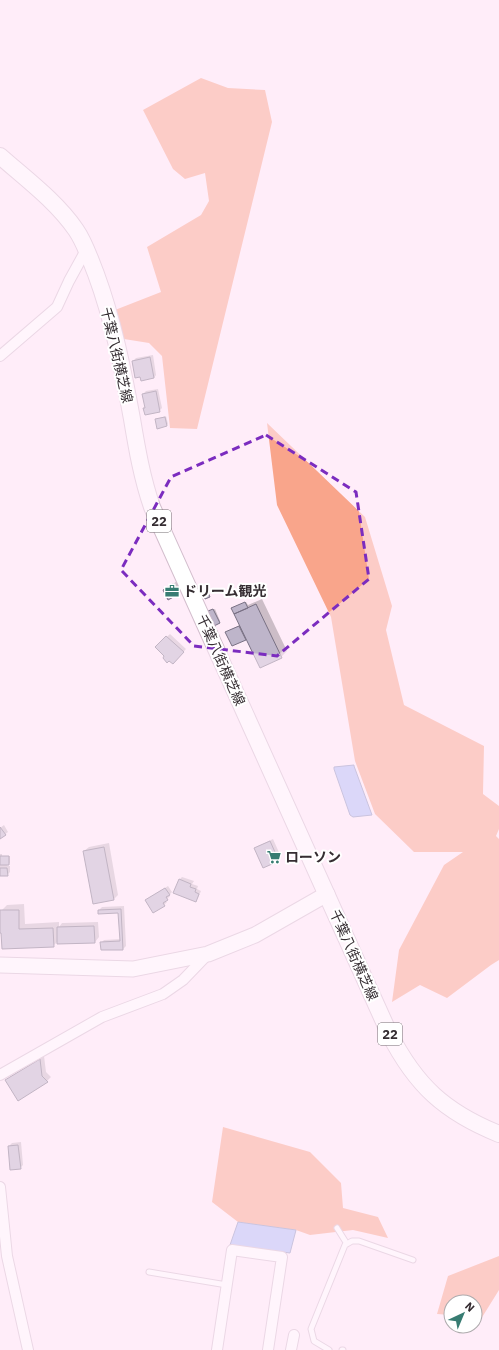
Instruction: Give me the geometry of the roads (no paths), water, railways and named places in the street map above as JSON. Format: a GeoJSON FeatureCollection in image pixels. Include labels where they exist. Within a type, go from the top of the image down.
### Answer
{"type":"FeatureCollection","features":[{"type":"Feature","properties":{"kind":"main road","name":"千葉八街横芝線"},"geometry":{"type":"LineString","coordinates":[[0,156],[56,205],[77,232],[86,250],[103,294],[110,318],[145,487],[152,507],[389,1033],[408,1068],[426,1089],[443,1104],[480,1126],[499,1134]]}},
{"type":"Feature","properties":{"kind":"street"},"geometry":{"type":"LineString","coordinates":[[0,356],[57,307],[86,250]]}},
{"type":"Feature","properties":{"kind":"street"},"geometry":{"type":"LineString","coordinates":[[0,965],[133,969],[208,954],[255,935],[327,894]]}},
{"type":"Feature","properties":{"kind":"street"},"geometry":{"type":"LineString","coordinates":[[0,1075],[102,1017],[163,994],[182,980],[208,954]]}},
{"type":"Feature","properties":{"kind":"street"},"geometry":{"type":"LineString","coordinates":[[0,1187],[7,1256],[28,1350]]}},
{"type":"Feature","properties":{"kind":"street"},"geometry":{"type":"LineString","coordinates":[[217,1350],[232,1250],[282,1257],[268,1350]]}},
{"type":"Feature","properties":{"kind":"street"},"geometry":{"type":"LineString","coordinates":[[291,1350],[294,1335]]}},
{"type":"Feature","properties":{"kind":"lane"},"geometry":{"type":"LineString","coordinates":[[337,1228],[347,1244]]}},
{"type":"Feature","properties":{"kind":"lane"},"geometry":{"type":"LineString","coordinates":[[329,1350],[314,1341],[311,1329],[345,1245],[352,1241],[359,1241],[413,1260]]}},
{"type":"Feature","properties":{"kind":"lane"},"geometry":{"type":"LineString","coordinates":[[148,1272],[227,1285]]}},
{"type":"Feature","properties":{"kind":"water"},"geometry":{"type":"Polygon","coordinates":[[[354,765],[372,815],[353,817],[350,815],[334,767],[354,765]]]}},
{"type":"Feature","properties":{"kind":"water"},"geometry":{"type":"Polygon","coordinates":[[[238,1222],[296,1230],[290,1253],[230,1245],[238,1222]]]}},
{"type":"Feature","properties":{"kind":"place","name":"ドリーム観光"},"geometry":{"type":"Point","coordinates":[172,591]}},
{"type":"Feature","properties":{"kind":"place","name":"ローソン"},"geometry":{"type":"Point","coordinates":[274,857]}}]}
